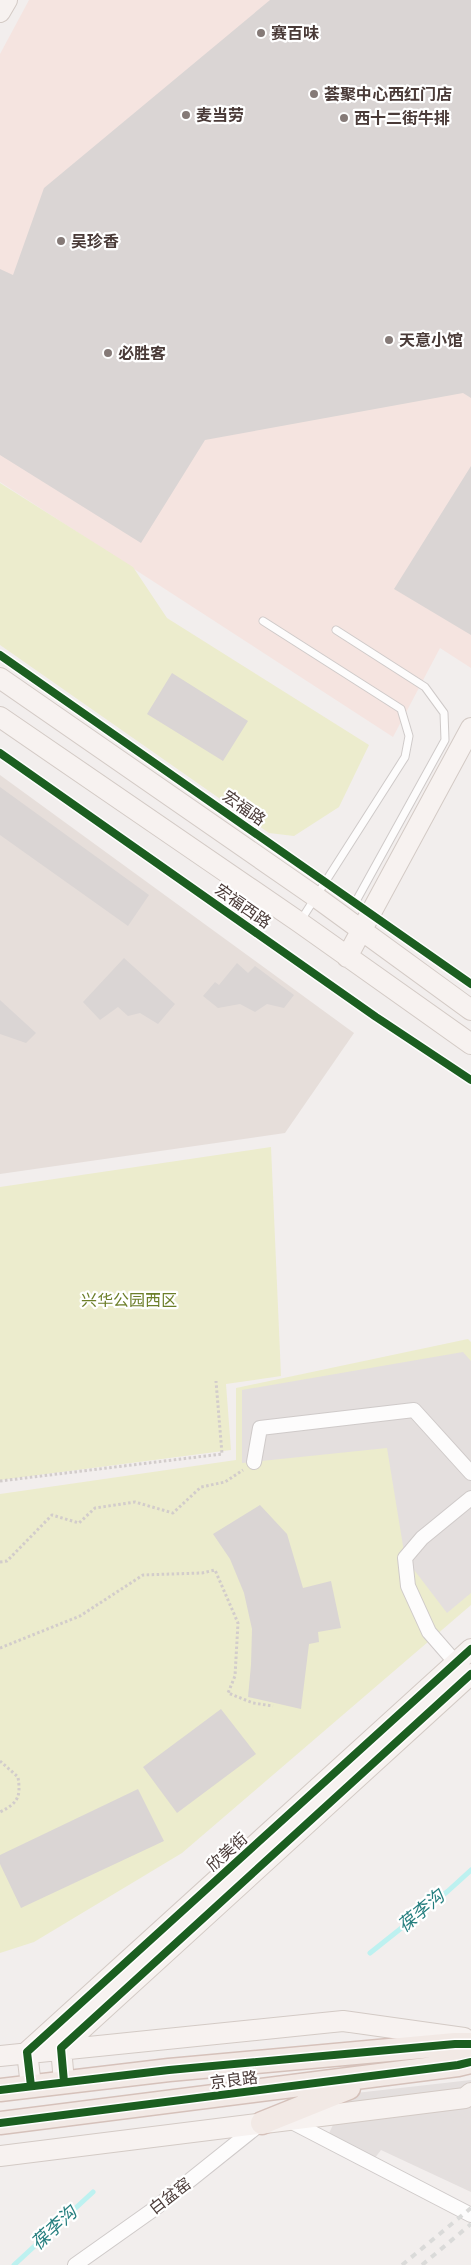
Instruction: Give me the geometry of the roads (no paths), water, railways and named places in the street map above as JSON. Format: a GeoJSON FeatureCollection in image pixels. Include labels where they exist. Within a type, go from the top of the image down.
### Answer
{"type":"FeatureCollection","features":[{"type":"Feature","properties":{"kind":"main road","name":"京良路"},"geometry":{"type":"LineString","coordinates":[[0,2090],[445,2044],[471,2044]]}},
{"type":"Feature","properties":{"kind":"main road","name":"京良路"},"geometry":{"type":"LineString","coordinates":[[0,2124],[458,2066],[471,2062]]}},
{"type":"Feature","properties":{"kind":"main road"},"geometry":{"type":"LineString","coordinates":[[262,2123],[379,2075]]}},
{"type":"Feature","properties":{"kind":"street"},"geometry":{"type":"LineString","coordinates":[[0,12],[6,0]]}},
{"type":"Feature","properties":{"kind":"street"},"geometry":{"type":"LineString","coordinates":[[0,678],[316,897],[471,1010]]}},
{"type":"Feature","properties":{"kind":"street","name":"宏福西路"},"geometry":{"type":"LineString","coordinates":[[0,718],[299,922],[471,1044]]}},
{"type":"Feature","properties":{"kind":"street"},"geometry":{"type":"LineString","coordinates":[[347,957],[471,728]]}},
{"type":"Feature","properties":{"kind":"street"},"geometry":{"type":"LineString","coordinates":[[254,1462],[260,1428],[414,1410],[471,1473]]}},
{"type":"Feature","properties":{"kind":"street"},"geometry":{"type":"LineString","coordinates":[[463,1669],[429,1632],[408,1586],[405,1558],[422,1538],[471,1498]]}},
{"type":"Feature","properties":{"kind":"street","name":"欣美街"},"geometry":{"type":"LineString","coordinates":[[61,2048],[463,1669],[471,1649]]}},
{"type":"Feature","properties":{"kind":"street","name":"欣美街"},"geometry":{"type":"LineString","coordinates":[[28,2052],[463,1669]]}},
{"type":"Feature","properties":{"kind":"street"},"geometry":{"type":"LineString","coordinates":[[0,2056],[61,2048],[343,2021],[471,2039]]}},
{"type":"Feature","properties":{"kind":"street"},"geometry":{"type":"LineString","coordinates":[[61,2048],[64,2082]]}},
{"type":"Feature","properties":{"kind":"street"},"geometry":{"type":"LineString","coordinates":[[28,2052],[31,2086]]}},
{"type":"Feature","properties":{"kind":"street"},"geometry":{"type":"LineString","coordinates":[[0,2156],[465,2098],[471,2093]]}},
{"type":"Feature","properties":{"kind":"street"},"geometry":{"type":"LineString","coordinates":[[288,2120],[471,2216]]}},
{"type":"Feature","properties":{"kind":"street","name":"白盆窑"},"geometry":{"type":"LineString","coordinates":[[75,2265],[154,2209],[262,2123]]}},
{"type":"Feature","properties":{"kind":"lane"},"geometry":{"type":"LineString","coordinates":[[262,621],[401,709],[409,736],[404,758],[299,922]]}},
{"type":"Feature","properties":{"kind":"lane"},"geometry":{"type":"LineString","coordinates":[[336,630],[425,687],[444,713],[445,740],[355,903]]}},
{"type":"Feature","properties":{"kind":"waterway","name":"葆李沟"},"geometry":{"type":"LineString","coordinates":[[370,1953],[448,1891],[471,1870]]}},
{"type":"Feature","properties":{"kind":"waterway","name":"葆李沟"},"geometry":{"type":"LineString","coordinates":[[14,2265],[93,2192]]}},
{"type":"Feature","properties":{"kind":"railway"},"geometry":{"type":"LineString","coordinates":[[402,2265],[471,2208]]}},
{"type":"Feature","properties":{"kind":"railway"},"geometry":{"type":"LineString","coordinates":[[422,2265],[471,2224]]}},
{"type":"Feature","properties":{"kind":"place","name":"赛百味"},"geometry":{"type":"Point","coordinates":[261,33]}},
{"type":"Feature","properties":{"kind":"place","name":"荟聚中心西红门店"},"geometry":{"type":"Point","coordinates":[314,94]}},
{"type":"Feature","properties":{"kind":"place","name":"麦当劳"},"geometry":{"type":"Point","coordinates":[186,115]}},
{"type":"Feature","properties":{"kind":"place","name":"西十二街牛排"},"geometry":{"type":"Point","coordinates":[344,118]}},
{"type":"Feature","properties":{"kind":"place","name":"吴珍香"},"geometry":{"type":"Point","coordinates":[61,241]}},
{"type":"Feature","properties":{"kind":"place","name":"天意小馆"},"geometry":{"type":"Point","coordinates":[389,340]}},
{"type":"Feature","properties":{"kind":"place","name":"必胜客"},"geometry":{"type":"Point","coordinates":[108,353]}},
{"type":"Feature","properties":{"kind":"park label","name":"兴华公园西区"},"geometry":{"type":"Point","coordinates":[129,1300]}}]}
